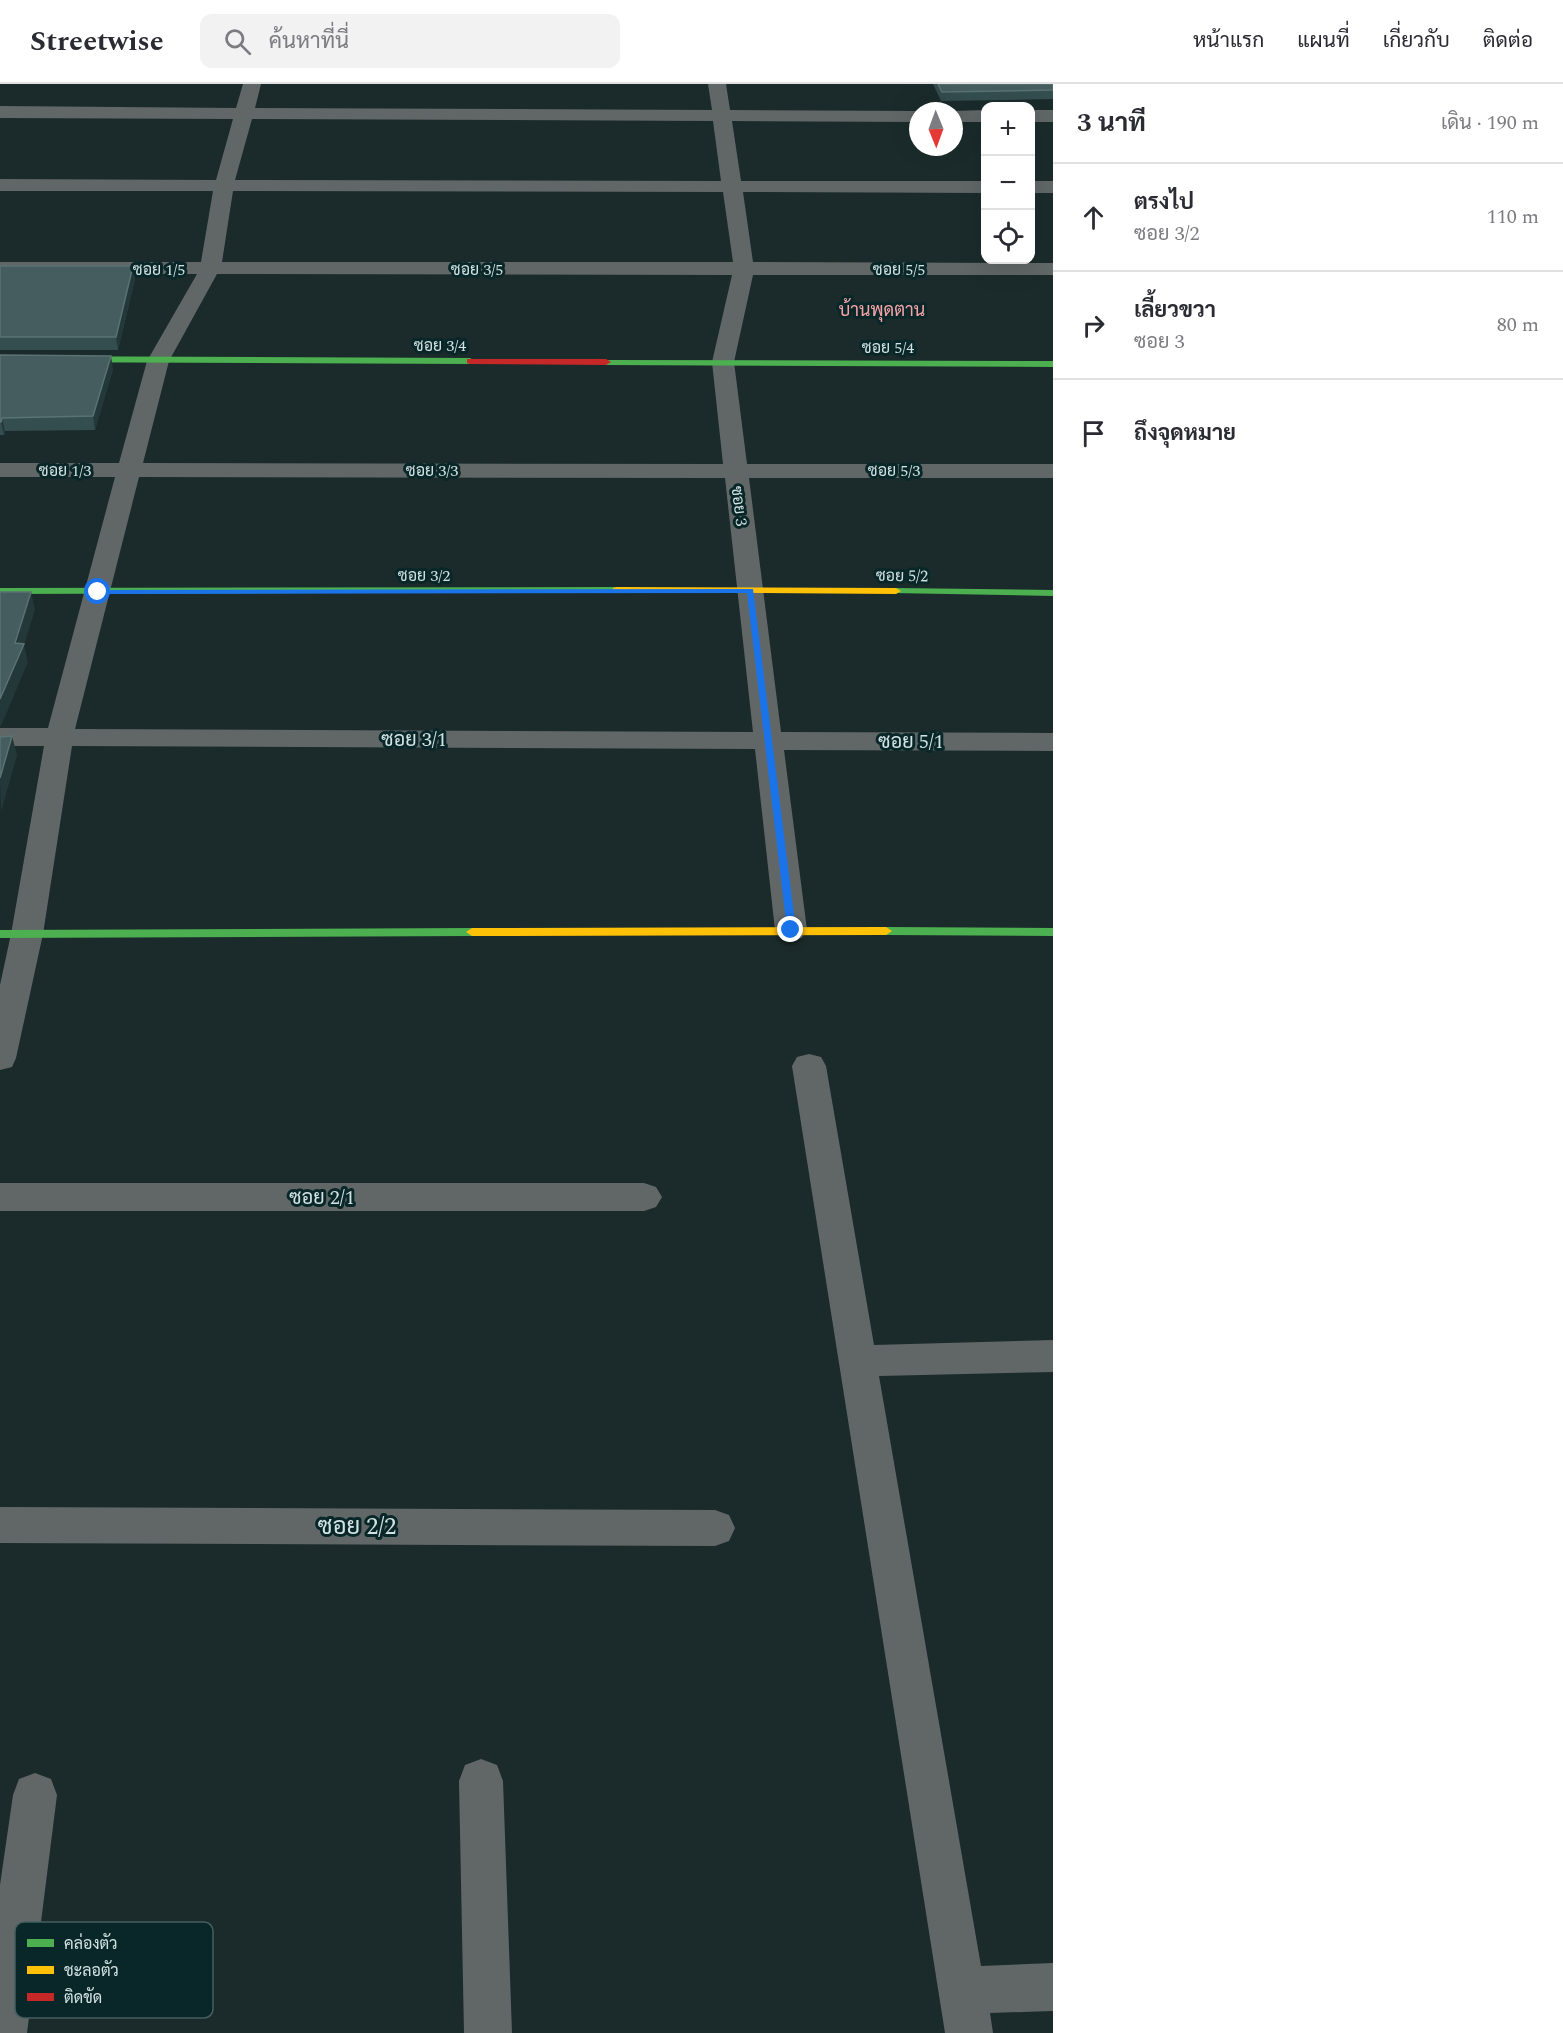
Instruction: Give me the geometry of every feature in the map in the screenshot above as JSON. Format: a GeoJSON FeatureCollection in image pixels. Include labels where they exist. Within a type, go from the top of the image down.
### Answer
{"type":"FeatureCollection","features":[{"type":"Feature","properties":{"kind":"street"},"geometry":{"type":"LineString","coordinates":[[0,1058],[13,934],[59,738],[158,361],[210,269],[224,186],[252,84]]}},
{"type":"Feature","properties":{"kind":"street","name":"ซอย 3"},"geometry":{"type":"LineString","coordinates":[[717,84],[744,269],[723,363],[791,930]]}},
{"type":"Feature","properties":{"kind":"street"},"geometry":{"type":"LineString","coordinates":[[0,112],[909,116]]}},
{"type":"Feature","properties":{"kind":"street"},"geometry":{"type":"LineString","coordinates":[[963,116],[981,116]]}},
{"type":"Feature","properties":{"kind":"street"},"geometry":{"type":"LineString","coordinates":[[1035,116],[1053,116]]}},
{"type":"Feature","properties":{"kind":"street"},"geometry":{"type":"LineString","coordinates":[[0,185],[981,187]]}},
{"type":"Feature","properties":{"kind":"street"},"geometry":{"type":"LineString","coordinates":[[1035,187],[1053,187]]}},
{"type":"Feature","properties":{"kind":"street","name":"ซอย 1/5"},"geometry":{"type":"LineString","coordinates":[[0,268],[210,269]]}},
{"type":"Feature","properties":{"kind":"street","name":"ซอย 3/5"},"geometry":{"type":"LineString","coordinates":[[210,269],[744,269]]}},
{"type":"Feature","properties":{"kind":"street","name":"ซอย 5/5"},"geometry":{"type":"LineString","coordinates":[[744,269],[1053,269]]}},
{"type":"Feature","properties":{"kind":"street","name":"ซอย 3/4"},"geometry":{"type":"LineString","coordinates":[[0,359],[723,363]]}},
{"type":"Feature","properties":{"kind":"street","name":"ซอย 5/4"},"geometry":{"type":"LineString","coordinates":[[723,363],[1053,364]]}},
{"type":"Feature","properties":{"kind":"street","name":"ซอย 1/3"},"geometry":{"type":"LineString","coordinates":[[0,470],[129,471]]}},
{"type":"Feature","properties":{"kind":"street","name":"ซอย 3/3"},"geometry":{"type":"LineString","coordinates":[[129,471],[735,470]]}},
{"type":"Feature","properties":{"kind":"street","name":"ซอย 5/3"},"geometry":{"type":"LineString","coordinates":[[735,470],[1053,471]]}},
{"type":"Feature","properties":{"kind":"street","name":"ซอย 3/2"},"geometry":{"type":"LineString","coordinates":[[0,591],[750,590]]}},
{"type":"Feature","properties":{"kind":"street","name":"ซอย 5/2"},"geometry":{"type":"LineString","coordinates":[[750,590],[1053,593]]}},
{"type":"Feature","properties":{"kind":"street","name":"ซอย 3/1"},"geometry":{"type":"LineString","coordinates":[[0,737],[768,740]]}},
{"type":"Feature","properties":{"kind":"street","name":"ซอย 5/1"},"geometry":{"type":"LineString","coordinates":[[768,740],[1053,742]]}},
{"type":"Feature","properties":{"kind":"street"},"geometry":{"type":"LineString","coordinates":[[13,934],[791,930],[1053,932]]}},
{"type":"Feature","properties":{"kind":"street"},"geometry":{"type":"LineString","coordinates":[[809,1066],[965,2011],[1053,1987]]}},
{"type":"Feature","properties":{"kind":"street","name":"ซอย 2/1"},"geometry":{"type":"LineString","coordinates":[[0,1197],[644,1197]]}},
{"type":"Feature","properties":{"kind":"street"},"geometry":{"type":"LineString","coordinates":[[857,1361],[1053,1356]]}},
{"type":"Feature","properties":{"kind":"street","name":"ซอย 2/2"},"geometry":{"type":"LineString","coordinates":[[0,1525],[715,1528]]}},
{"type":"Feature","properties":{"kind":"street"},"geometry":{"type":"LineString","coordinates":[[481,1781],[488,2033]]}},
{"type":"Feature","properties":{"kind":"street"},"geometry":{"type":"LineString","coordinates":[[18,1922],[35,1795]]}},
{"type":"Feature","properties":{"kind":"street"},"geometry":{"type":"LineString","coordinates":[[3,2033],[15,1944]]}},
{"type":"Feature","properties":{"kind":"building"},"geometry":{"type":"Polygon","coordinates":[[[938,84],[1053,84],[1053,90],[942,92],[938,84]]]}},
{"type":"Feature","properties":{"kind":"building"},"geometry":{"type":"Polygon","coordinates":[[[0,266],[133,266],[116,337],[0,337],[0,266]]]}},
{"type":"Feature","properties":{"kind":"building"},"geometry":{"type":"Polygon","coordinates":[[[0,355],[111,356],[93,416],[2,418],[0,422],[0,355]]]}},
{"type":"Feature","properties":{"kind":"building"},"geometry":{"type":"Polygon","coordinates":[[[0,592],[31,592],[15,643],[24,644],[0,699],[0,592]]]}},
{"type":"Feature","properties":{"kind":"building"},"geometry":{"type":"Polygon","coordinates":[[[12,736],[0,778],[0,737],[12,736]]]}},
{"type":"Feature","properties":{"kind":"traffic: fast"},"geometry":{"type":"LineString","coordinates":[[0,359],[470,361]]}},
{"type":"Feature","properties":{"kind":"traffic: fast"},"geometry":{"type":"LineString","coordinates":[[606,362],[1053,364]]}},
{"type":"Feature","properties":{"kind":"traffic: fast"},"geometry":{"type":"LineString","coordinates":[[0,591],[617,590]]}},
{"type":"Feature","properties":{"kind":"traffic: fast"},"geometry":{"type":"LineString","coordinates":[[896,591],[1053,593]]}},
{"type":"Feature","properties":{"kind":"traffic: fast"},"geometry":{"type":"LineString","coordinates":[[886,931],[1053,932]]}},
{"type":"Feature","properties":{"kind":"traffic: fast"},"geometry":{"type":"LineString","coordinates":[[0,934],[472,932]]}},
{"type":"Feature","properties":{"kind":"traffic: slow"},"geometry":{"type":"LineString","coordinates":[[617,590],[896,591]]}},
{"type":"Feature","properties":{"kind":"traffic: slow"},"geometry":{"type":"LineString","coordinates":[[472,932],[886,931]]}},
{"type":"Feature","properties":{"kind":"traffic: jam"},"geometry":{"type":"LineString","coordinates":[[470,361],[606,362]]}},
{"type":"Feature","properties":{"kind":"district","name":"บ้านพุดตาน"},"geometry":{"type":"Point","coordinates":[882,310]}},
{"type":"Feature","properties":{"kind":"route"},"geometry":{"type":"LineString","coordinates":[[98,592],[750,590],[791,930]]}}]}
